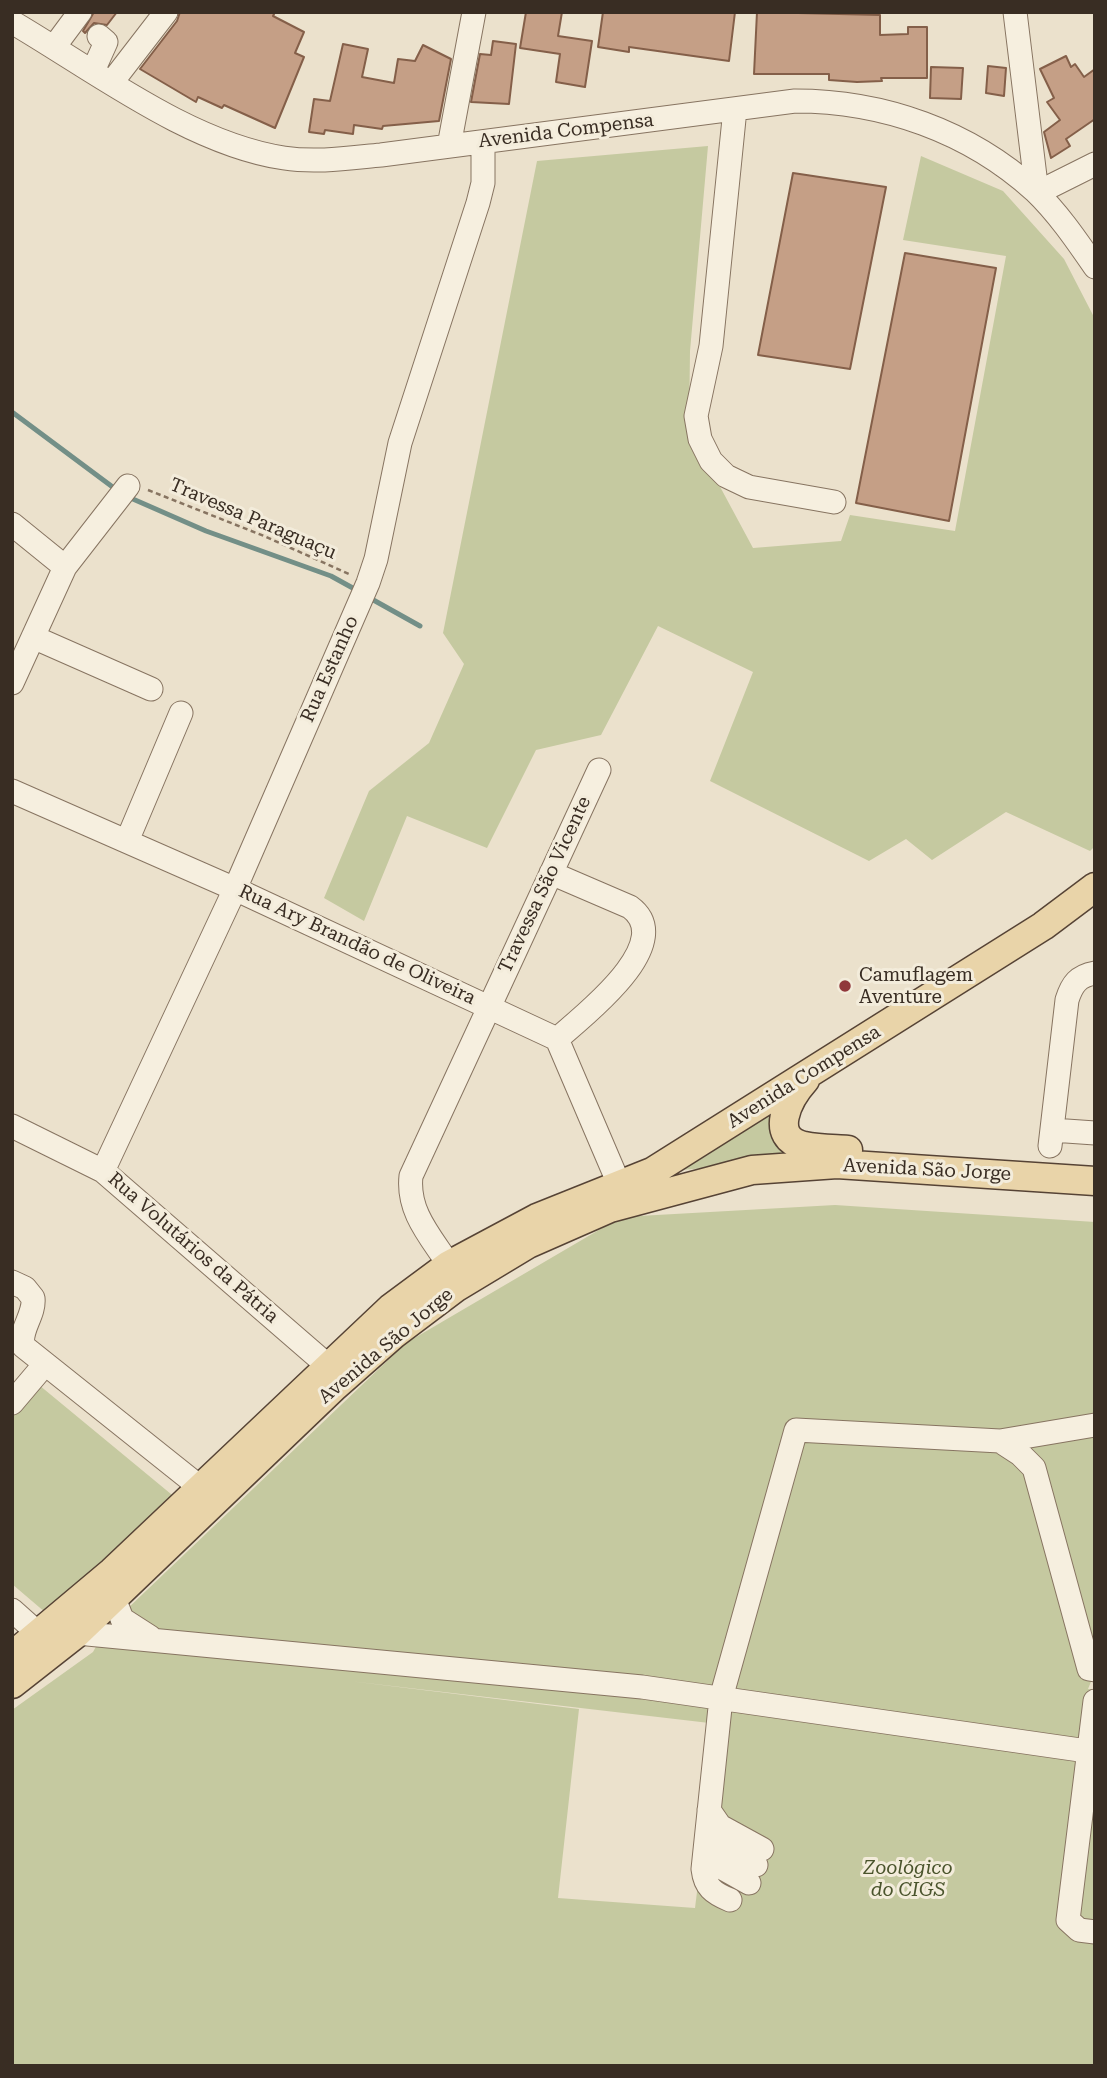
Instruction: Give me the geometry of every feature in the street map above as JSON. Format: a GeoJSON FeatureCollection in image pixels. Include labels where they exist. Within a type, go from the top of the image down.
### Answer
{"type":"FeatureCollection","features":[{"type":"Feature","properties":{"kind":"main road","name":"Avenida Compensa"},"geometry":{"type":"LineString","coordinates":[[652,1172],[1043,926],[1095,887]]}},
{"type":"Feature","properties":{"kind":"main road"},"geometry":{"type":"LineString","coordinates":[[811,1073],[784,1113],[783,1128],[791,1141],[805,1146],[1095,1172]]}},
{"type":"Feature","properties":{"kind":"main road","name":"Avenida São Jorge"},"geometry":{"type":"LineString","coordinates":[[12,1684],[77,1633],[335,1386],[394,1334],[454,1288],[528,1244],[598,1213],[752,1170],[836,1164],[1095,1181]]}},
{"type":"Feature","properties":{"kind":"main road","name":"Avenida São Jorge"},"geometry":{"type":"LineString","coordinates":[[12,1656],[40,1635],[201,1488],[327,1365],[391,1308],[449,1265],[537,1217],[652,1172]]}},
{"type":"Feature","properties":{"kind":"street"},"geometry":{"type":"LineString","coordinates":[[102,76],[166,12]]}},
{"type":"Feature","properties":{"kind":"street"},"geometry":{"type":"LineString","coordinates":[[449,146],[474,12]]}},
{"type":"Feature","properties":{"kind":"street"},"geometry":{"type":"LineString","coordinates":[[1014,12],[1037,193],[1095,164]]}},
{"type":"Feature","properties":{"kind":"street","name":"Avenida Compensa"},"geometry":{"type":"LineString","coordinates":[[12,22],[190,127],[255,153],[287,159],[329,160],[795,102],[828,101],[898,114],[961,140],[1007,169],[1037,193],[1095,267]]}},
{"type":"Feature","properties":{"kind":"street"},"geometry":{"type":"LineString","coordinates":[[54,47],[84,23],[106,41],[102,76]]}},
{"type":"Feature","properties":{"kind":"street"},"geometry":{"type":"LineString","coordinates":[[735,109],[711,346],[696,416],[701,439],[712,461],[726,476],[749,487],[834,502]]}},
{"type":"Feature","properties":{"kind":"street","name":"Rua Estanho"},"geometry":{"type":"LineString","coordinates":[[103,1171],[235,889],[368,583],[376,559],[400,443],[478,203],[483,183],[483,142]]}},
{"type":"Feature","properties":{"kind":"street"},"geometry":{"type":"LineString","coordinates":[[16,667],[65,567],[128,486]]}},
{"type":"Feature","properties":{"kind":"street"},"geometry":{"type":"LineString","coordinates":[[12,524],[65,567]]}},
{"type":"Feature","properties":{"kind":"street"},"geometry":{"type":"LineString","coordinates":[[33,636],[150,689]]}},
{"type":"Feature","properties":{"kind":"street"},"geometry":{"type":"LineString","coordinates":[[127,841],[181,713]]}},
{"type":"Feature","properties":{"kind":"street","name":"Travessa São Vicente"},"geometry":{"type":"LineString","coordinates":[[449,1265],[413,1209],[409,1192],[411,1176],[488,1004],[599,770]]}},
{"type":"Feature","properties":{"kind":"street","name":"Rua Ary Brandão de Oliveira"},"geometry":{"type":"LineString","coordinates":[[12,791],[488,1004],[557,1039]]}},
{"type":"Feature","properties":{"kind":"street"},"geometry":{"type":"LineString","coordinates":[[551,873],[630,907],[637,913],[643,930],[637,953],[625,975],[557,1039],[618,1184]]}},
{"type":"Feature","properties":{"kind":"street"},"geometry":{"type":"LineString","coordinates":[[1088,974],[1071,986],[1067,1000],[1051,1138],[1095,1133]]}},
{"type":"Feature","properties":{"kind":"street","name":"Rua Volutários da Pátria"},"geometry":{"type":"LineString","coordinates":[[12,1126],[103,1171],[327,1365]]}},
{"type":"Feature","properties":{"kind":"street"},"geometry":{"type":"LineString","coordinates":[[12,1282],[25,1288],[33,1298],[33,1312],[22,1343],[201,1488]]}},
{"type":"Feature","properties":{"kind":"street"},"geometry":{"type":"LineString","coordinates":[[12,1404],[45,1364]]}},
{"type":"Feature","properties":{"kind":"street"},"geometry":{"type":"LineString","coordinates":[[730,1900],[705,1883],[707,1831],[721,1698],[796,1430],[1000,1441],[1095,1425]]}},
{"type":"Feature","properties":{"kind":"street"},"geometry":{"type":"LineString","coordinates":[[1034,1468],[1049,1443],[1072,1431]]}},
{"type":"Feature","properties":{"kind":"street"},"geometry":{"type":"LineString","coordinates":[[1000,1441],[1020,1454],[1034,1468],[1089,1669],[1095,1670]]}},
{"type":"Feature","properties":{"kind":"street"},"geometry":{"type":"LineString","coordinates":[[114,1598],[122,1619],[132,1628],[156,1639]]}},
{"type":"Feature","properties":{"kind":"street"},"geometry":{"type":"LineString","coordinates":[[12,1609],[40,1635]]}},
{"type":"Feature","properties":{"kind":"street"},"geometry":{"type":"LineString","coordinates":[[77,1633],[642,1687],[1087,1751]]}},
{"type":"Feature","properties":{"kind":"street"},"geometry":{"type":"LineString","coordinates":[[1095,1701],[1068,1920],[1079,1930],[1095,1932]]}},
{"type":"Feature","properties":{"kind":"street"},"geometry":{"type":"LineString","coordinates":[[720,1826],[756,1866],[717,1865],[707,1831],[720,1826]]}},
{"type":"Feature","properties":{"kind":"path","name":"Travessa Paraguaçu"},"geometry":{"type":"LineString","coordinates":[[128,486],[137,485],[181,505],[264,536],[368,583]]}},
{"type":"Feature","properties":{"kind":"green space"},"geometry":{"type":"Polygon","coordinates":[[[708,146],[690,351],[689,429],[753,548],[841,541],[850,515],[955,531],[1006,256],[903,240],[921,156],[1003,191],[1064,259],[1095,319],[1095,846],[1090,851],[1006,812],[932,860],[906,839],[869,861],[710,781],[753,672],[658,626],[601,735],[536,750],[487,848],[407,816],[364,921],[324,898],[369,791],[429,743],[464,664],[443,633],[537,161],[708,146]]]}},
{"type":"Feature","properties":{"kind":"green space"},"geometry":{"type":"Polygon","coordinates":[[[783,1101],[776,1125],[850,1157],[667,1171],[783,1101]]]}},
{"type":"Feature","properties":{"kind":"green space","name":"Zoológico do CIGS"},"geometry":{"type":"Polygon","coordinates":[[[835,1205],[1095,1222],[1095,1672],[1088,1689],[1095,1689],[1095,2066],[12,2066],[12,1710],[93,1652],[117,1608],[126,1610],[406,1343],[621,1217],[835,1205]],[[349,1681],[579,1709],[558,1898],[695,1908],[718,1724],[349,1681]]]}},
{"type":"Feature","properties":{"kind":"green space"},"geometry":{"type":"Polygon","coordinates":[[[39,1385],[177,1499],[46,1613],[12,1584],[12,1417],[39,1385]]]}},
{"type":"Feature","properties":{"kind":"building"},"geometry":{"type":"Polygon","coordinates":[[[94,12],[117,12],[107,25],[94,23],[85,33],[83,31],[94,12]]]}},
{"type":"Feature","properties":{"kind":"building"},"geometry":{"type":"Polygon","coordinates":[[[180,12],[275,12],[273,16],[304,32],[295,53],[304,57],[275,128],[224,105],[222,108],[198,97],[196,102],[140,69],[177,21],[180,12]]]}},
{"type":"Feature","properties":{"kind":"building"},"geometry":{"type":"Polygon","coordinates":[[[526,12],[562,12],[558,36],[592,41],[585,87],[556,82],[560,54],[520,48],[526,12]]]}},
{"type":"Feature","properties":{"kind":"building"},"geometry":{"type":"Polygon","coordinates":[[[603,12],[735,12],[729,61],[629,47],[629,52],[598,47],[603,12]]]}},
{"type":"Feature","properties":{"kind":"building"},"geometry":{"type":"Polygon","coordinates":[[[757,12],[880,15],[880,35],[908,34],[908,27],[927,27],[927,78],[881,78],[882,81],[857,82],[829,80],[829,74],[754,74],[757,12]]]}},
{"type":"Feature","properties":{"kind":"building"},"geometry":{"type":"Polygon","coordinates":[[[493,41],[516,44],[509,104],[471,102],[480,54],[491,55],[493,41]]]}},
{"type":"Feature","properties":{"kind":"building"},"geometry":{"type":"Polygon","coordinates":[[[343,44],[368,49],[362,77],[394,83],[398,59],[415,61],[423,45],[451,59],[439,121],[383,126],[382,129],[354,125],[353,134],[325,130],[324,134],[309,132],[314,99],[330,101],[343,44]]]}},
{"type":"Feature","properties":{"kind":"building"},"geometry":{"type":"Polygon","coordinates":[[[1066,56],[1071,67],[1075,64],[1084,77],[1095,69],[1095,119],[1066,139],[1070,146],[1051,158],[1044,132],[1060,120],[1047,102],[1054,98],[1040,69],[1066,56]]]}},
{"type":"Feature","properties":{"kind":"building"},"geometry":{"type":"Polygon","coordinates":[[[988,66],[1006,68],[1004,96],[986,93],[988,66]]]}},
{"type":"Feature","properties":{"kind":"building"},"geometry":{"type":"Polygon","coordinates":[[[931,67],[963,68],[961,99],[930,98],[931,67]]]}},
{"type":"Feature","properties":{"kind":"building"},"geometry":{"type":"Polygon","coordinates":[[[793,173],[886,187],[850,369],[758,355],[793,173]]]}},
{"type":"Feature","properties":{"kind":"building"},"geometry":{"type":"Polygon","coordinates":[[[905,253],[996,268],[949,521],[856,503],[905,253]]]}},
{"type":"Feature","properties":{"kind":"waterway"},"geometry":{"type":"LineString","coordinates":[[12,412],[118,491]]}},
{"type":"Feature","properties":{"kind":"waterway"},"geometry":{"type":"LineString","coordinates":[[126,496],[206,531],[331,576],[360,592]]}},
{"type":"Feature","properties":{"kind":"waterway"},"geometry":{"type":"LineString","coordinates":[[368,597],[420,626]]}},
{"type":"Feature","properties":{"kind":"place","name":"Camuflagem Aventure"},"geometry":{"type":"Point","coordinates":[845,986]}}]}
